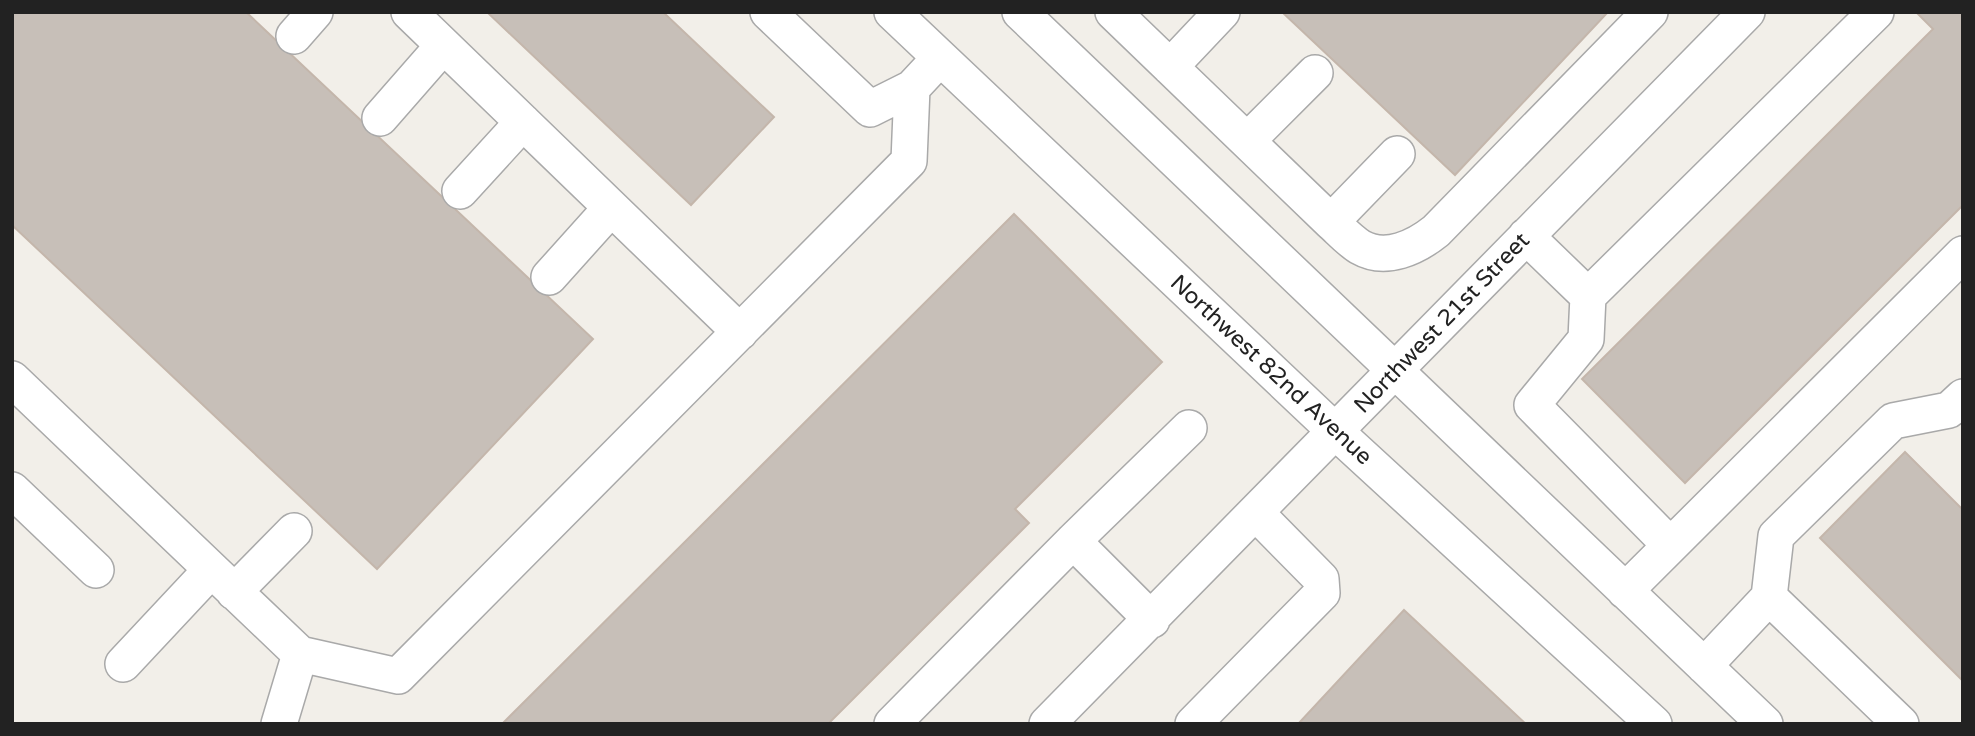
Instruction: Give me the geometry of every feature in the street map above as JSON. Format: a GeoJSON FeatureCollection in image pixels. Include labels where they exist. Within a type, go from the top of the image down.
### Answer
{"type":"FeatureCollection","features":[{"type":"Feature","properties":{"kind":"street"},"geometry":{"type":"LineString","coordinates":[[409,12],[740,331]]}},
{"type":"Feature","properties":{"kind":"street"},"geometry":{"type":"LineString","coordinates":[[768,12],[870,109],[912,89],[940,58]]}},
{"type":"Feature","properties":{"kind":"street","name":"Northwest 82nd Avenue"},"geometry":{"type":"LineString","coordinates":[[891,12],[1336,432],[1654,724]]}},
{"type":"Feature","properties":{"kind":"street"},"geometry":{"type":"LineString","coordinates":[[1020,12],[1765,724]]}},
{"type":"Feature","properties":{"kind":"street"},"geometry":{"type":"LineString","coordinates":[[1113,12],[1331,222],[1361,248],[1381,253],[1402,251],[1420,244],[1436,231],[1650,12]]}},
{"type":"Feature","properties":{"kind":"street"},"geometry":{"type":"LineString","coordinates":[[1170,67],[1222,12]]}},
{"type":"Feature","properties":{"kind":"street","name":"Northwest 21st Street"},"geometry":{"type":"LineString","coordinates":[[1047,724],[1747,12]]}},
{"type":"Feature","properties":{"kind":"street"},"geometry":{"type":"LineString","coordinates":[[1670,545],[1532,405],[1586,339],[1588,296],[1876,12]]}},
{"type":"Feature","properties":{"kind":"street"},"geometry":{"type":"LineString","coordinates":[[380,118],[443,46]]}},
{"type":"Feature","properties":{"kind":"street"},"geometry":{"type":"LineString","coordinates":[[1247,141],[1315,73]]}},
{"type":"Feature","properties":{"kind":"street"},"geometry":{"type":"LineString","coordinates":[[12,379],[300,654],[398,676],[909,161],[912,89]]}},
{"type":"Feature","properties":{"kind":"street"},"geometry":{"type":"LineString","coordinates":[[460,191],[523,122]]}},
{"type":"Feature","properties":{"kind":"street"},"geometry":{"type":"LineString","coordinates":[[1331,222],[1397,154]]}},
{"type":"Feature","properties":{"kind":"street"},"geometry":{"type":"LineString","coordinates":[[549,277],[611,208]]}},
{"type":"Feature","properties":{"kind":"street"},"geometry":{"type":"LineString","coordinates":[[1527,236],[1588,296]]}},
{"type":"Feature","properties":{"kind":"street"},"geometry":{"type":"LineString","coordinates":[[1625,591],[1963,254]]}},
{"type":"Feature","properties":{"kind":"street"},"geometry":{"type":"LineString","coordinates":[[1704,666],[1769,597],[1776,536],[1894,421],[1958,410]]}},
{"type":"Feature","properties":{"kind":"street"},"geometry":{"type":"LineString","coordinates":[[892,724],[1189,428]]}},
{"type":"Feature","properties":{"kind":"street"},"geometry":{"type":"LineString","coordinates":[[12,490],[96,570]]}},
{"type":"Feature","properties":{"kind":"street"},"geometry":{"type":"LineString","coordinates":[[1193,724],[1322,593],[1321,579],[1256,513]]}},
{"type":"Feature","properties":{"kind":"street"},"geometry":{"type":"LineString","coordinates":[[123,664],[223,581],[294,531]]}},
{"type":"Feature","properties":{"kind":"street"},"geometry":{"type":"LineString","coordinates":[[1073,541],[1152,620]]}},
{"type":"Feature","properties":{"kind":"street"},"geometry":{"type":"LineString","coordinates":[[1769,597],[1901,724]]}},
{"type":"Feature","properties":{"kind":"street"},"geometry":{"type":"LineString","coordinates":[[279,724],[300,654]]}},
{"type":"Feature","properties":{"kind":"building"},"geometry":{"type":"Polygon","coordinates":[[[12,12],[246,12],[593,339],[377,569],[12,225],[12,12]]]}},
{"type":"Feature","properties":{"kind":"building"},"geometry":{"type":"Polygon","coordinates":[[[487,12],[663,12],[774,117],[691,205],[487,12]]]}},
{"type":"Feature","properties":{"kind":"building"},"geometry":{"type":"Polygon","coordinates":[[[1282,12],[1608,12],[1455,175],[1282,12]]]}},
{"type":"Feature","properties":{"kind":"building"},"geometry":{"type":"Polygon","coordinates":[[[1916,12],[1963,12],[1963,205],[1685,483],[1582,379],[1933,29],[1916,12]]]}},
{"type":"Feature","properties":{"kind":"building"},"geometry":{"type":"Polygon","coordinates":[[[1014,214],[1162,362],[1015,509],[1029,523],[828,724],[502,724],[1014,214]]]}},
{"type":"Feature","properties":{"kind":"building"},"geometry":{"type":"Polygon","coordinates":[[[1905,452],[1963,510],[1963,681],[1820,538],[1905,452]]]}},
{"type":"Feature","properties":{"kind":"building"},"geometry":{"type":"Polygon","coordinates":[[[1404,610],[1526,724],[1298,724],[1404,610]]]}}]}
